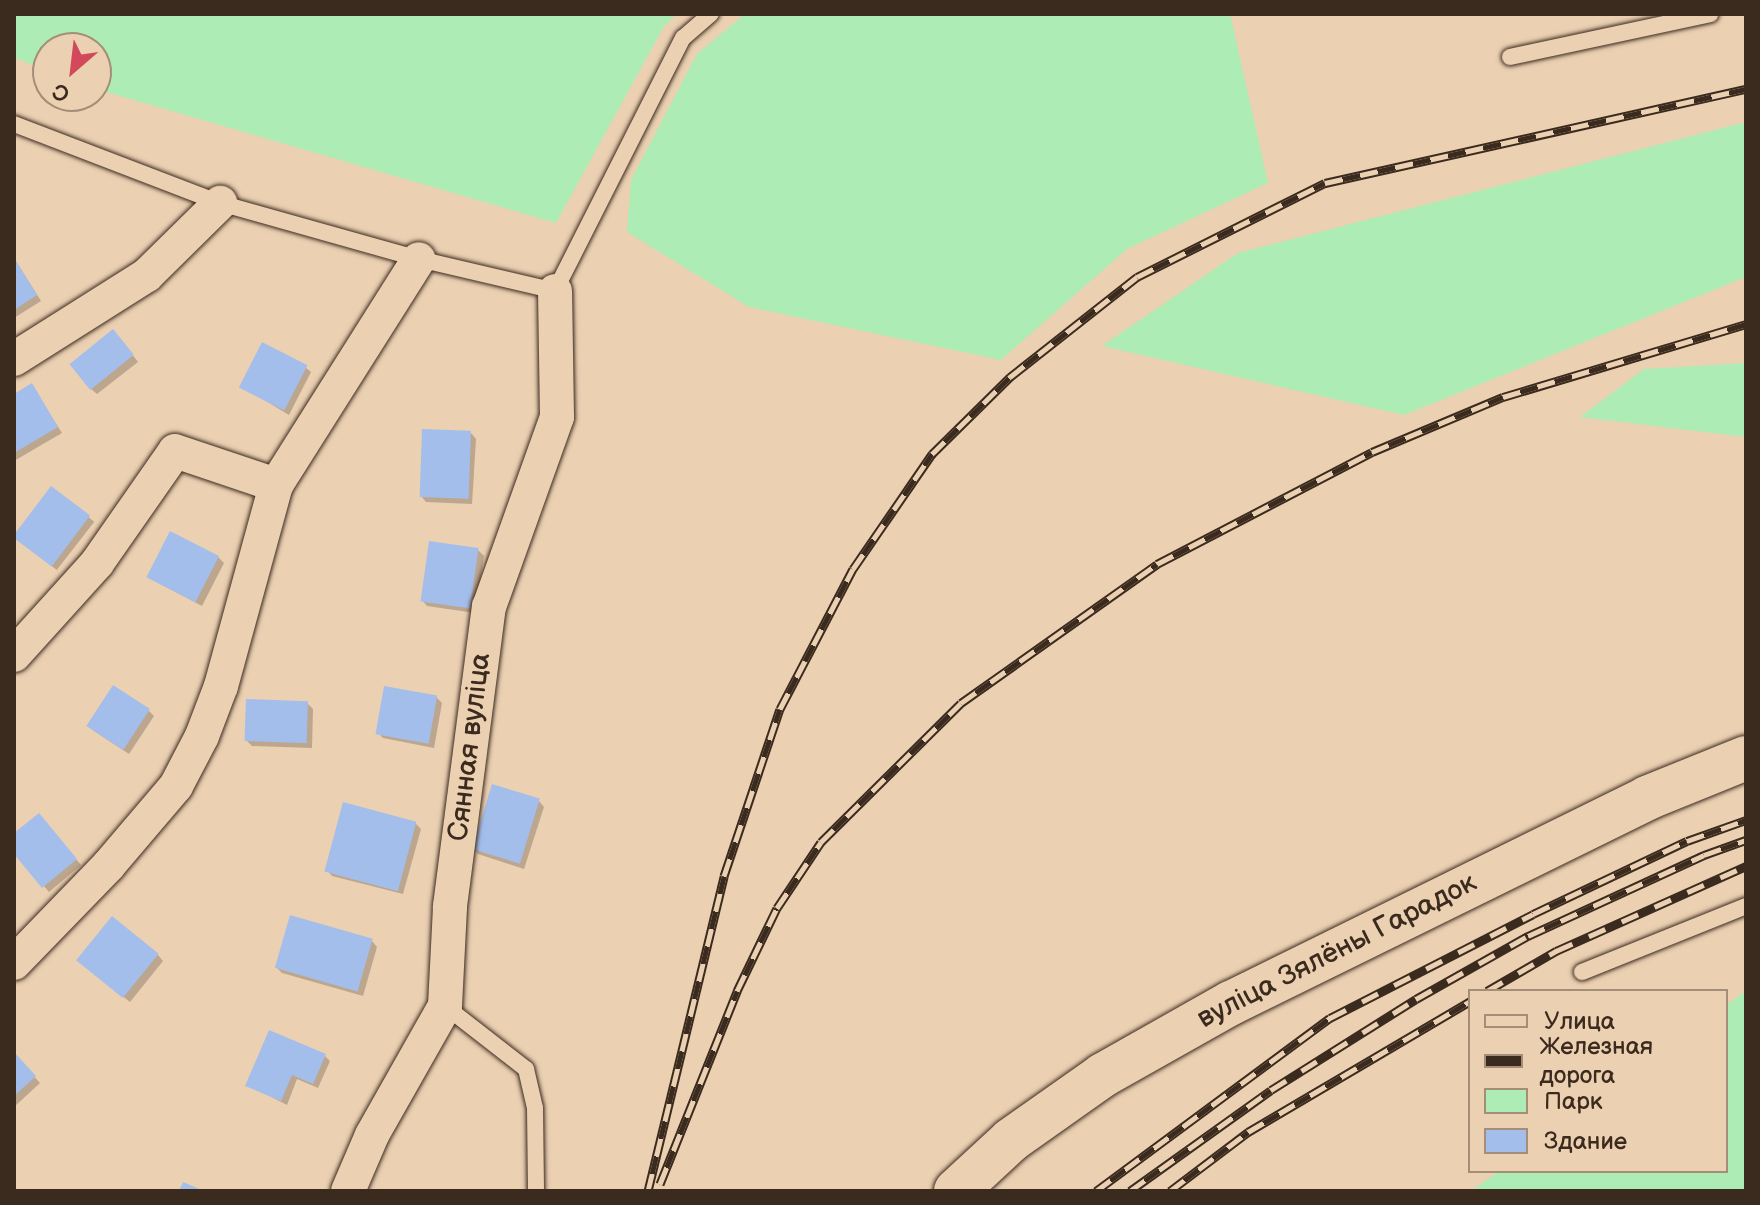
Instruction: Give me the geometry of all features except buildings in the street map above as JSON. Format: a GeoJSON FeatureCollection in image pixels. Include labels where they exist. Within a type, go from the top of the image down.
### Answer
{"type":"FeatureCollection","features":[{"type":"Feature","properties":{"kind":"street"},"geometry":{"type":"LineString","coordinates":[[14,359],[147,275],[220,203]]}},
{"type":"Feature","properties":{"kind":"street"},"geometry":{"type":"LineString","coordinates":[[14,963],[108,866],[176,786],[202,736],[221,686],[276,485],[419,259]]}},
{"type":"Feature","properties":{"kind":"street","name":"Сянная вуліца"},"geometry":{"type":"LineString","coordinates":[[348,1191],[372,1135],[445,1006],[450,906],[489,607],[557,417],[555,291]]}},
{"type":"Feature","properties":{"kind":"street"},"geometry":{"type":"LineString","coordinates":[[14,655],[97,563],[175,451],[276,485]]}},
{"type":"Feature","properties":{"kind":"street","name":"вуліца Зялёны Гарадок"},"geometry":{"type":"LineString","coordinates":[[956,1191],[1011,1140],[1103,1075],[1231,1003],[1647,798],[1746,758]]}},
{"type":"Feature","properties":{"kind":"lane"},"geometry":{"type":"LineString","coordinates":[[14,124],[220,203],[419,259],[555,291],[683,38],[711,14]]}},
{"type":"Feature","properties":{"kind":"lane"},"geometry":{"type":"LineString","coordinates":[[1510,57],[1710,14]]}},
{"type":"Feature","properties":{"kind":"lane"},"geometry":{"type":"LineString","coordinates":[[1582,972],[1746,906]]}},
{"type":"Feature","properties":{"kind":"lane"},"geometry":{"type":"LineString","coordinates":[[445,1006],[526,1069],[535,1108],[536,1191]]}},
{"type":"Feature","properties":{"kind":"green space"},"geometry":{"type":"Polygon","coordinates":[[[14,14],[677,14],[664,26],[556,223],[112,94],[112,32],[32,32],[32,65],[14,57],[14,14]]]}},
{"type":"Feature","properties":{"kind":"green space"},"geometry":{"type":"Polygon","coordinates":[[[745,14],[1230,14],[1268,183],[1127,249],[1001,360],[749,307],[627,232],[631,180],[697,54],[745,14]]]}},
{"type":"Feature","properties":{"kind":"green space"},"geometry":{"type":"Polygon","coordinates":[[[1746,122],[1746,277],[1404,415],[1102,346],[1238,253],[1746,122]]]}},
{"type":"Feature","properties":{"kind":"green space"},"geometry":{"type":"Polygon","coordinates":[[[1746,363],[1746,437],[1580,417],[1644,369],[1746,363]]]}},
{"type":"Feature","properties":{"kind":"green space"},"geometry":{"type":"Polygon","coordinates":[[[1746,991],[1746,1191],[1471,1191],[1496,1173],[1728,1173],[1728,1004],[1746,991]]]}},
{"type":"Feature","properties":{"kind":"railway"},"geometry":{"type":"LineString","coordinates":[[648,1191],[724,876],[780,709],[853,569],[932,454],[1010,377],[1137,277],[1325,183],[1746,89]]}},
{"type":"Feature","properties":{"kind":"railway"},"geometry":{"type":"LineString","coordinates":[[660,1184],[737,991],[777,908],[821,842],[961,703],[1157,564],[1372,452],[1503,397],[1746,324]]}},
{"type":"Feature","properties":{"kind":"railway"},"geometry":{"type":"LineString","coordinates":[[1096,1191],[1330,1018],[1533,914],[1687,841],[1746,820]]}},
{"type":"Feature","properties":{"kind":"railway"},"geometry":{"type":"LineString","coordinates":[[1130,1191],[1271,1090],[1416,999],[1528,936],[1704,855],[1746,840]]}},
{"type":"Feature","properties":{"kind":"railway"},"geometry":{"type":"LineString","coordinates":[[1490,989],[1556,951],[1746,866]]}},
{"type":"Feature","properties":{"kind":"railway"},"geometry":{"type":"LineString","coordinates":[[1170,1191],[1248,1132],[1468,1002]]}}]}
